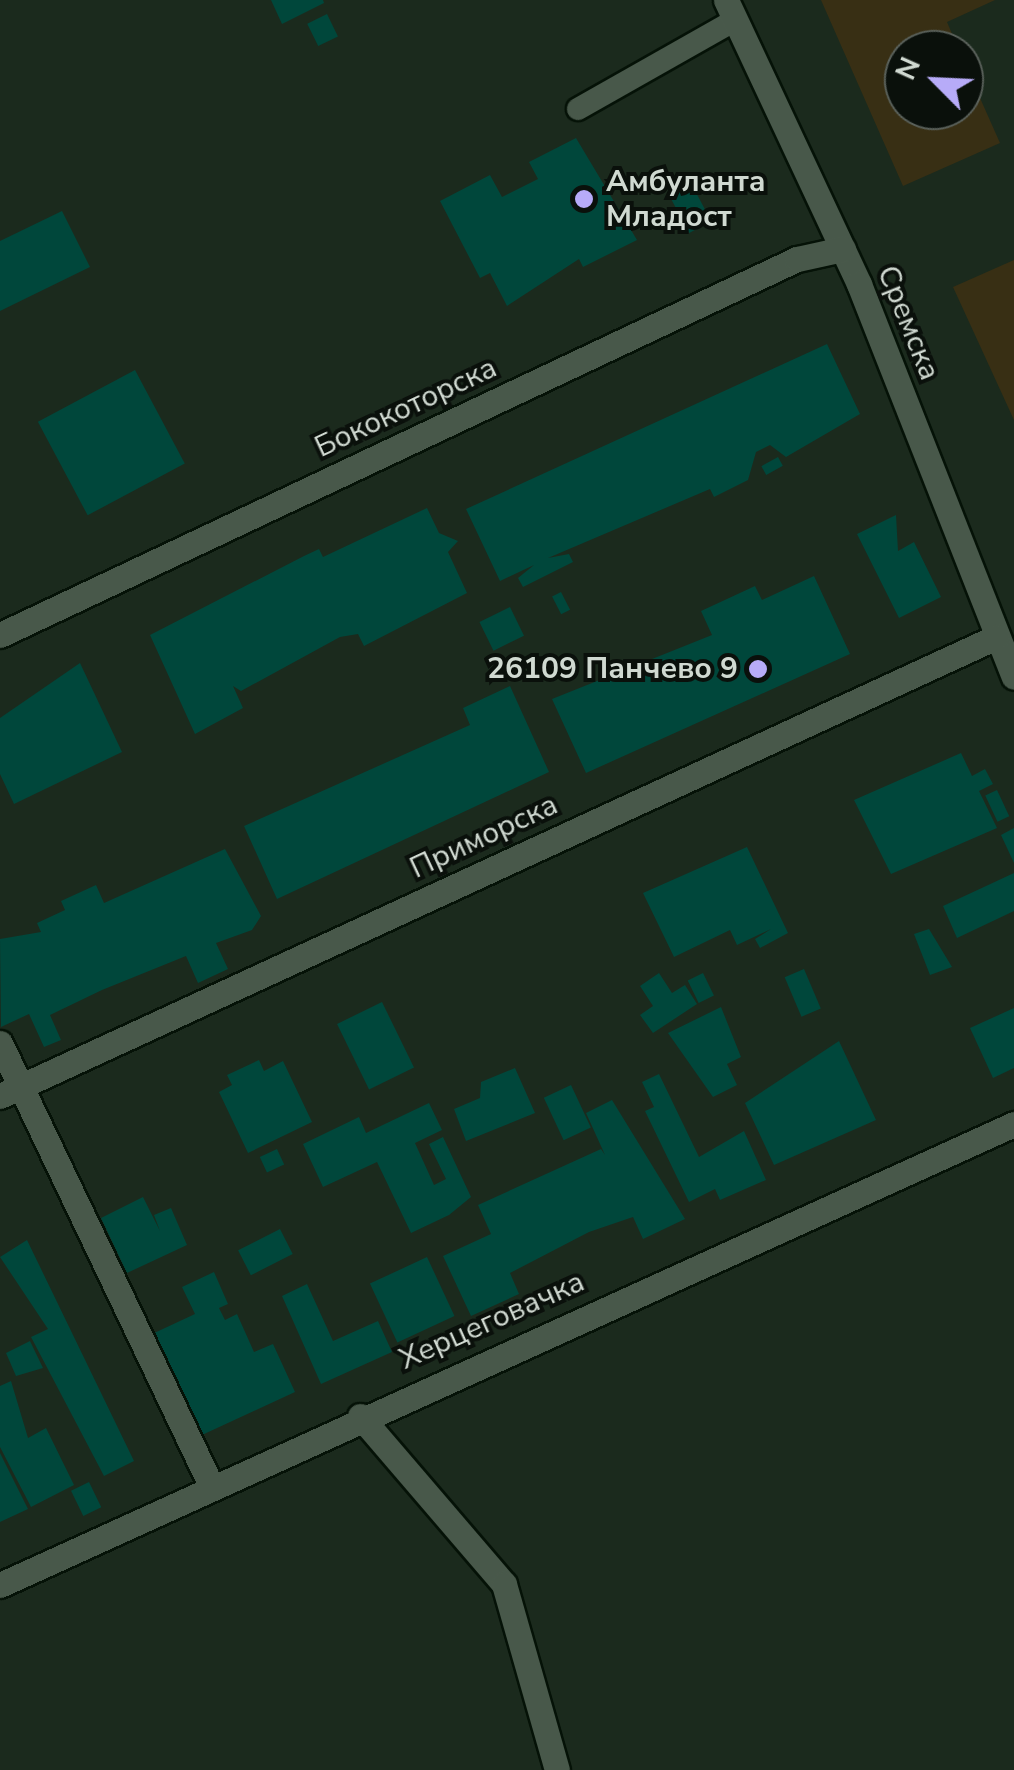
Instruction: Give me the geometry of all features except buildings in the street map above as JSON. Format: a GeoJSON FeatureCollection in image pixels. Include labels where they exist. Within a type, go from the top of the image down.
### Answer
{"type":"FeatureCollection","features":[{"type":"Feature","properties":{"kind":"street","name":"Сремска"},"geometry":{"type":"LineString","coordinates":[[731,10],[843,249],[1014,677]]}},
{"type":"Feature","properties":{"kind":"street","name":"Бококоторска"},"geometry":{"type":"LineString","coordinates":[[0,636],[796,259],[843,249]]}},
{"type":"Feature","properties":{"kind":"street","name":"Приморска"},"geometry":{"type":"LineString","coordinates":[[10,1092],[996,637]]}},
{"type":"Feature","properties":{"kind":"street"},"geometry":{"type":"LineString","coordinates":[[0,1042],[10,1092],[212,1487]]}},
{"type":"Feature","properties":{"kind":"street","name":"Херцеговачка"},"geometry":{"type":"LineString","coordinates":[[0,1586],[360,1416],[1014,1124]]}},
{"type":"Feature","properties":{"kind":"street"},"geometry":{"type":"LineString","coordinates":[[360,1416],[504,1584],[557,1770]]}},
{"type":"Feature","properties":{"kind":"lane"},"geometry":{"type":"LineString","coordinates":[[578,109],[731,10]]}},
{"type":"Feature","properties":{"kind":"shaded area"},"geometry":{"type":"Polygon","coordinates":[[[821,0],[995,0],[947,22],[950,30],[884,30],[884,130],[984,130],[984,107],[1000,143],[903,186],[821,0]]]}},
{"type":"Feature","properties":{"kind":"shaded area"},"geometry":{"type":"Polygon","coordinates":[[[1014,260],[1014,420],[953,287],[1014,260]]]}},
{"type":"Feature","properties":{"kind":"place","name":"Амбуланта Младост"},"geometry":{"type":"Point","coordinates":[584,199]}},
{"type":"Feature","properties":{"kind":"place","name":"26109 Панчево 9"},"geometry":{"type":"Point","coordinates":[758,669]}}]}
